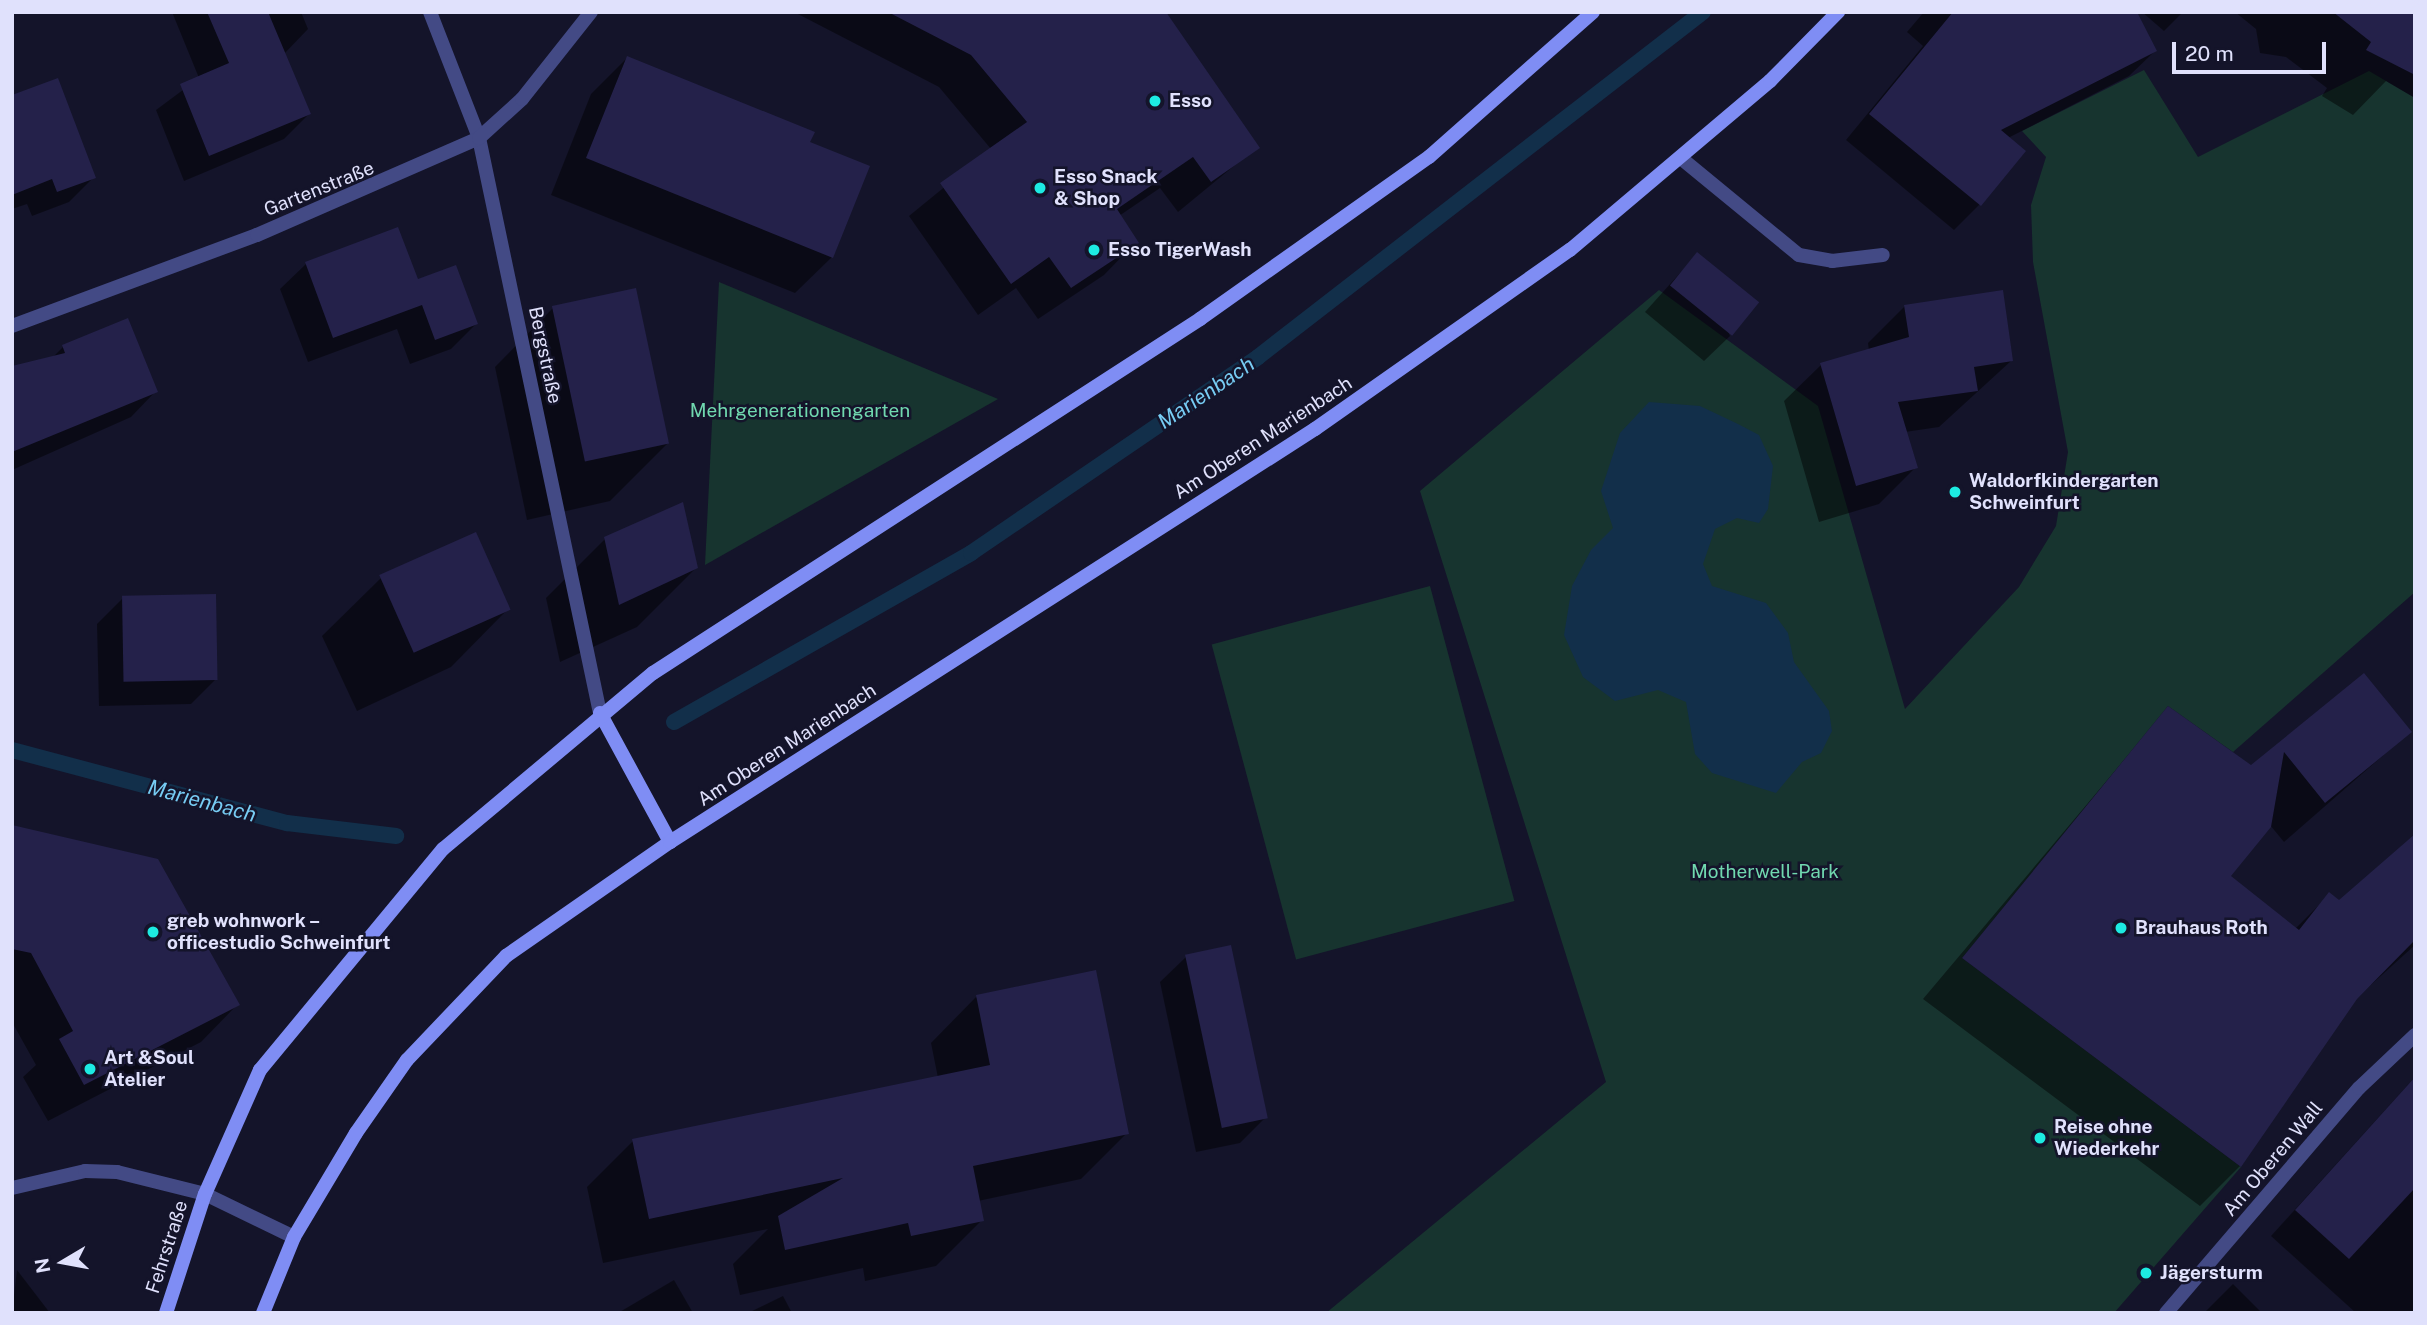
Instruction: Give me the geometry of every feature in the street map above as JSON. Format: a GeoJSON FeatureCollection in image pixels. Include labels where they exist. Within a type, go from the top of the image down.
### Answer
{"type":"FeatureCollection","features":[{"type":"Feature","properties":{"kind":"main road"},"geometry":{"type":"LineString","coordinates":[[205,1194],[260,1070],[361,942],[443,849],[600,713],[1200,319],[1429,157],[1593,12]]}},
{"type":"Feature","properties":{"kind":"main road","name":"Am Oberen Marienbach"},"geometry":{"type":"LineString","coordinates":[[294,1237],[356,1133],[438,1024],[506,956],[670,842],[1315,429],[1570,250],[1682,159],[1838,12]]}},
{"type":"Feature","properties":{"kind":"main road"},"geometry":{"type":"LineString","coordinates":[[600,713],[670,842]]}},
{"type":"Feature","properties":{"kind":"main road","name":"Fehrstraße"},"geometry":{"type":"LineString","coordinates":[[166,1313],[205,1194]]}},
{"type":"Feature","properties":{"kind":"main road"},"geometry":{"type":"LineString","coordinates":[[263,1313],[294,1237]]}},
{"type":"Feature","properties":{"kind":"street","name":"Bergstraße"},"geometry":{"type":"LineString","coordinates":[[430,12],[479,138],[600,713]]}},
{"type":"Feature","properties":{"kind":"street","name":"Gartenstraße"},"geometry":{"type":"LineString","coordinates":[[12,326],[270,230],[479,138],[522,99],[591,12]]}},
{"type":"Feature","properties":{"kind":"street"},"geometry":{"type":"LineString","coordinates":[[1682,159],[1799,255],[1832,261],[1883,254]]}},
{"type":"Feature","properties":{"kind":"street","name":"Am Oberen Wall"},"geometry":{"type":"LineString","coordinates":[[2166,1313],[2359,1088],[2415,1035]]}},
{"type":"Feature","properties":{"kind":"street"},"geometry":{"type":"LineString","coordinates":[[12,1188],[85,1171],[117,1172],[205,1194],[294,1237]]}},
{"type":"Feature","properties":{"kind":"green space","name":"Motherwell-Park"},"geometry":{"type":"Polygon","coordinates":[[[2144,70],[2198,157],[2369,71],[2415,98],[2415,592],[2233,752],[2168,706],[1962,958],[2241,1167],[2114,1313],[1326,1313],[1606,1082],[1420,491],[1659,290],[1818,406],[1905,709],[2019,587],[2056,526],[2068,452],[2033,262],[2031,205],[2046,157],[2022,131],[2144,70]]]}},
{"type":"Feature","properties":{"kind":"green space","name":"Mehrgenerationengarten"},"geometry":{"type":"Polygon","coordinates":[[[719,282],[998,399],[705,565],[719,282]]]}},
{"type":"Feature","properties":{"kind":"green space"},"geometry":{"type":"Polygon","coordinates":[[[1430,586],[1514,901],[1296,959],[1212,644],[1430,586]]]}},
{"type":"Feature","properties":{"kind":"water"},"geometry":{"type":"Polygon","coordinates":[[[1649,402],[1700,406],[1738,424],[1759,435],[1773,466],[1768,509],[1759,523],[1737,518],[1715,529],[1703,564],[1712,586],[1766,603],[1788,633],[1794,662],[1829,711],[1832,731],[1821,753],[1802,762],[1776,793],[1712,773],[1695,754],[1686,702],[1658,690],[1615,701],[1583,677],[1564,635],[1572,586],[1591,550],[1613,528],[1601,491],[1620,433],[1649,402]]]}},
{"type":"Feature","properties":{"kind":"building"},"geometry":{"type":"Polygon","coordinates":[[[207,12],[268,12],[311,114],[209,156],[180,84],[229,63],[207,12]]]}},
{"type":"Feature","properties":{"kind":"building"},"geometry":{"type":"Polygon","coordinates":[[[888,12],[1166,12],[1260,148],[1211,182],[1193,157],[1117,209],[1139,243],[1071,288],[1049,257],[1011,284],[940,183],[1027,122],[971,55],[888,12]]]}},
{"type":"Feature","properties":{"kind":"building"},"geometry":{"type":"Polygon","coordinates":[[[1953,12],[2137,12],[2157,51],[2001,130],[2026,151],[1981,206],[1869,114],[1953,12]]]}},
{"type":"Feature","properties":{"kind":"building"},"geometry":{"type":"Polygon","coordinates":[[[2333,12],[2415,12],[2415,75],[2366,50],[2371,42],[2333,12]]]}},
{"type":"Feature","properties":{"kind":"building"},"geometry":{"type":"Polygon","coordinates":[[[627,56],[815,132],[810,142],[870,166],[833,258],[586,158],[627,56]]]}},
{"type":"Feature","properties":{"kind":"building"},"geometry":{"type":"Polygon","coordinates":[[[58,78],[96,178],[57,192],[52,179],[12,195],[12,95],[58,78]]]}},
{"type":"Feature","properties":{"kind":"building"},"geometry":{"type":"Polygon","coordinates":[[[398,227],[418,279],[456,265],[478,324],[435,340],[422,305],[333,338],[305,262],[398,227]]]}},
{"type":"Feature","properties":{"kind":"building"},"geometry":{"type":"Polygon","coordinates":[[[1697,252],[1759,302],[1732,336],[1670,285],[1697,252]]]}},
{"type":"Feature","properties":{"kind":"building"},"geometry":{"type":"Polygon","coordinates":[[[636,288],[669,444],[585,461],[552,306],[636,288]]]}},
{"type":"Feature","properties":{"kind":"building"},"geometry":{"type":"Polygon","coordinates":[[[2003,290],[2013,361],[1974,367],[1978,391],[1898,402],[1918,468],[1856,486],[1820,363],[1909,337],[1904,305],[2003,290]]]}},
{"type":"Feature","properties":{"kind":"building"},"geometry":{"type":"Polygon","coordinates":[[[128,318],[158,392],[12,452],[12,366],[65,353],[62,345],[128,318]]]}},
{"type":"Feature","properties":{"kind":"building"},"geometry":{"type":"Polygon","coordinates":[[[683,502],[698,568],[619,605],[604,537],[683,502]]]}},
{"type":"Feature","properties":{"kind":"building"},"geometry":{"type":"Polygon","coordinates":[[[476,532],[511,610],[414,653],[379,575],[476,532]]]}},
{"type":"Feature","properties":{"kind":"building"},"geometry":{"type":"Polygon","coordinates":[[[216,594],[218,680],[124,682],[122,596],[216,594]]]}},
{"type":"Feature","properties":{"kind":"building","name":"Brauhaus Roth"},"geometry":{"type":"Polygon","coordinates":[[[2364,673],[2412,732],[2325,803],[2284,752],[2271,827],[2231,876],[2299,930],[2329,892],[2339,900],[2415,834],[2415,940],[2357,999],[2241,1167],[1962,958],[2168,706],[2251,765],[2364,673]]]}},
{"type":"Feature","properties":{"kind":"building"},"geometry":{"type":"Polygon","coordinates":[[[12,825],[158,859],[240,1005],[84,1085],[59,1039],[73,1031],[31,953],[12,949],[12,825]]]}},
{"type":"Feature","properties":{"kind":"building"},"geometry":{"type":"Polygon","coordinates":[[[1231,945],[1268,1118],[1222,1128],[1185,955],[1231,945]]]}},
{"type":"Feature","properties":{"kind":"building"},"geometry":{"type":"Polygon","coordinates":[[[1096,970],[1129,1134],[973,1166],[984,1221],[911,1236],[908,1223],[785,1250],[778,1216],[843,1178],[649,1219],[632,1139],[990,1065],[976,995],[1096,970]]]}},
{"type":"Feature","properties":{"kind":"building"},"geometry":{"type":"Polygon","coordinates":[[[2415,1077],[2415,1188],[2349,1259],[2295,1210],[2415,1077]]]}},
{"type":"Feature","properties":{"kind":"waterway","name":"Marienbach"},"geometry":{"type":"LineString","coordinates":[[674,722],[971,553],[1258,357],[1703,12]]}},
{"type":"Feature","properties":{"kind":"waterway","name":"Marienbach"},"geometry":{"type":"LineString","coordinates":[[12,750],[287,823],[396,836]]}},
{"type":"Feature","properties":{"kind":"place","name":"Esso"},"geometry":{"type":"Point","coordinates":[1155,101]}},
{"type":"Feature","properties":{"kind":"place","name":"Esso Snack & Shop"},"geometry":{"type":"Point","coordinates":[1040,188]}},
{"type":"Feature","properties":{"kind":"place","name":"Esso TigerWash"},"geometry":{"type":"Point","coordinates":[1094,250]}},
{"type":"Feature","properties":{"kind":"place","name":"Waldorfkindergarten Schweinfurt"},"geometry":{"type":"Point","coordinates":[1955,492]}},
{"type":"Feature","properties":{"kind":"place","name":"Brauhaus Roth"},"geometry":{"type":"Point","coordinates":[2121,928]}},
{"type":"Feature","properties":{"kind":"place","name":"greb wohnwork – officestudio Schweinfurt"},"geometry":{"type":"Point","coordinates":[153,932]}},
{"type":"Feature","properties":{"kind":"place","name":"Art &Soul Atelier"},"geometry":{"type":"Point","coordinates":[90,1069]}},
{"type":"Feature","properties":{"kind":"place","name":"Reise ohne Wiederkehr"},"geometry":{"type":"Point","coordinates":[2040,1138]}},
{"type":"Feature","properties":{"kind":"place","name":"Jägersturm"},"geometry":{"type":"Point","coordinates":[2146,1273]}}]}
